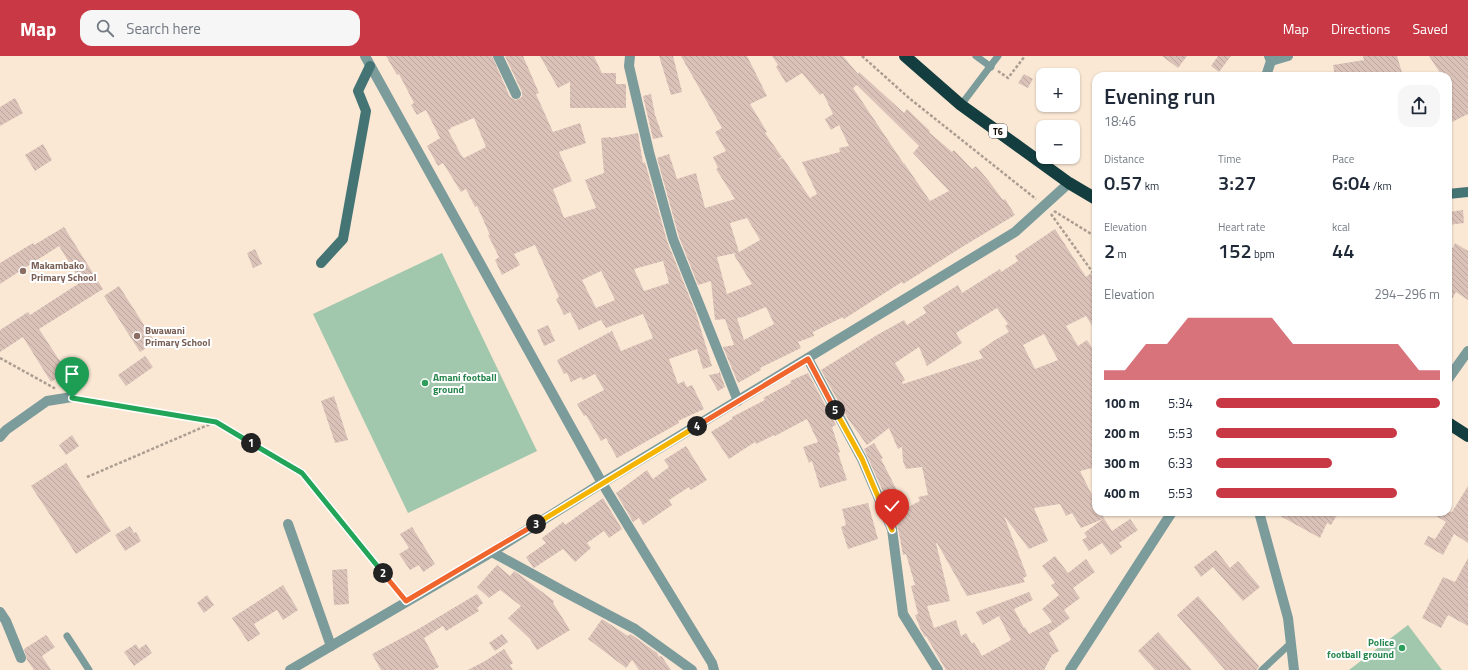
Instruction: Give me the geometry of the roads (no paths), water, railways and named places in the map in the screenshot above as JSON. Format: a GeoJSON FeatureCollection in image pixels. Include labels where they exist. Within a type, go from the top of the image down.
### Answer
{"type":"FeatureCollection","features":[{"type":"Feature","properties":{"kind":"highway","name":"T6"},"geometry":{"type":"LineString","coordinates":[[905,56],[961,105],[1069,183],[1092,197]]}},
{"type":"Feature","properties":{"kind":"highway"},"geometry":{"type":"LineString","coordinates":[[1452,426],[1468,436]]}},
{"type":"Feature","properties":{"kind":"street"},"geometry":{"type":"LineString","coordinates":[[365,56],[602,483],[712,663],[714,670]]}},
{"type":"Feature","properties":{"kind":"street"},"geometry":{"type":"LineString","coordinates":[[498,56],[516,94]]}},
{"type":"Feature","properties":{"kind":"street"},"geometry":{"type":"LineString","coordinates":[[630,56],[629,66],[649,152],[673,238],[738,401]]}},
{"type":"Feature","properties":{"kind":"street"},"geometry":{"type":"LineString","coordinates":[[1267,72],[1270,58],[1288,56]]}},
{"type":"Feature","properties":{"kind":"street"},"geometry":{"type":"LineString","coordinates":[[321,264],[343,239],[366,111],[358,90],[370,66]]}},
{"type":"Feature","properties":{"kind":"street"},"geometry":{"type":"LineString","coordinates":[[290,670],[300,667],[331,646],[406,601],[492,552],[602,483],[1015,232],[1069,183]]}},
{"type":"Feature","properties":{"kind":"street"},"geometry":{"type":"LineString","coordinates":[[1452,194],[1468,192]]}},
{"type":"Feature","properties":{"kind":"street"},"geometry":{"type":"LineString","coordinates":[[1452,373],[1468,351]]}},
{"type":"Feature","properties":{"kind":"street"},"geometry":{"type":"LineString","coordinates":[[808,359],[862,459],[892,530],[903,614],[938,670]]}},
{"type":"Feature","properties":{"kind":"street"},"geometry":{"type":"LineString","coordinates":[[0,437],[6,430],[47,401],[72,398]]}},
{"type":"Feature","properties":{"kind":"street"},"geometry":{"type":"LineString","coordinates":[[1070,670],[1169,516]]}},
{"type":"Feature","properties":{"kind":"street"},"geometry":{"type":"LineString","coordinates":[[1260,516],[1288,618],[1294,670]]}},
{"type":"Feature","properties":{"kind":"street"},"geometry":{"type":"LineString","coordinates":[[288,524],[331,646]]}},
{"type":"Feature","properties":{"kind":"street"},"geometry":{"type":"LineString","coordinates":[[492,552],[635,629],[692,670]]}},
{"type":"Feature","properties":{"kind":"street"},"geometry":{"type":"LineString","coordinates":[[0,612],[6,621],[21,658]]}},
{"type":"Feature","properties":{"kind":"lane"},"geometry":{"type":"LineString","coordinates":[[976,56],[991,67]]}},
{"type":"Feature","properties":{"kind":"lane"},"geometry":{"type":"LineString","coordinates":[[961,105],[998,56]]}},
{"type":"Feature","properties":{"kind":"lane"},"geometry":{"type":"LineString","coordinates":[[68,636],[89,670]]}},
{"type":"Feature","properties":{"kind":"lane"},"geometry":{"type":"LineString","coordinates":[[1262,670],[1291,643]]}},
{"type":"Feature","properties":{"kind":"place","name":"Makambako Primary School"},"geometry":{"type":"Point","coordinates":[23,271]}},
{"type":"Feature","properties":{"kind":"place","name":"Bwawani Primary School"},"geometry":{"type":"Point","coordinates":[137,336]}},
{"type":"Feature","properties":{"kind":"place","name":"Amani football ground"},"geometry":{"type":"Point","coordinates":[425,383]}},
{"type":"Feature","properties":{"kind":"place","name":"Police football ground"},"geometry":{"type":"Point","coordinates":[1402,648]}}]}
